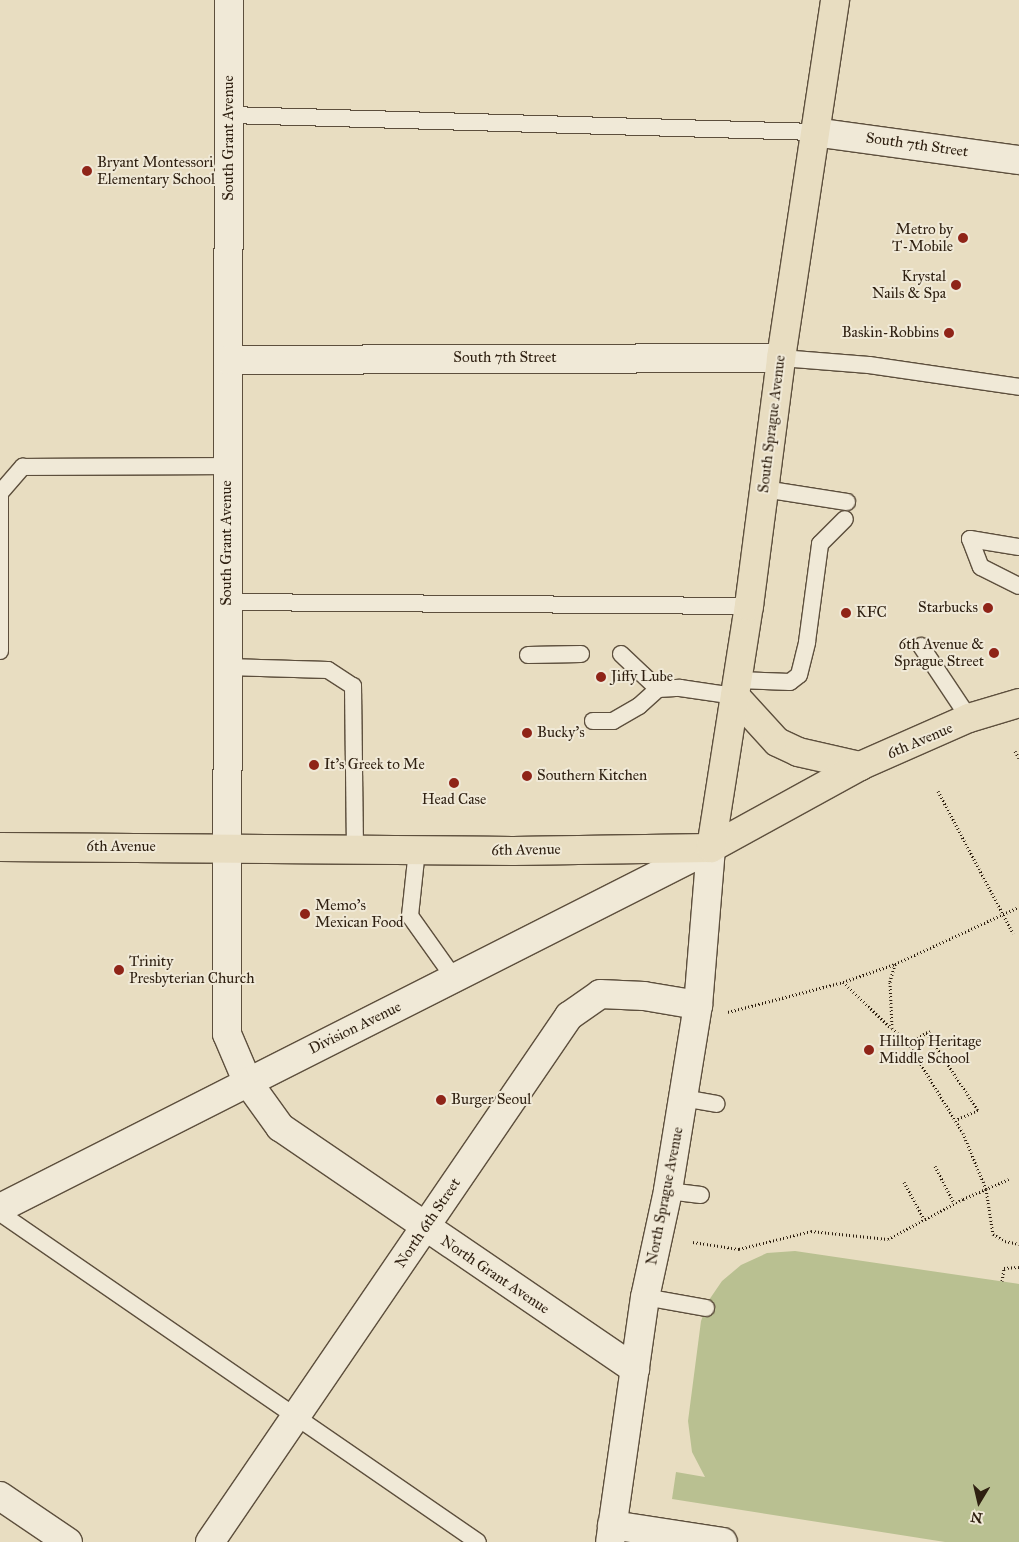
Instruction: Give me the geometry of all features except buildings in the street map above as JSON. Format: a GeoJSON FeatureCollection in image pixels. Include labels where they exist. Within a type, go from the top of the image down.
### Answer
{"type":"FeatureCollection","features":[{"type":"Feature","properties":{"kind":"main road","name":"South Sprague Avenue"},"geometry":{"type":"LineString","coordinates":[[711,848],[749,606],[781,358],[835,0]]}},
{"type":"Feature","properties":{"kind":"main road"},"geometry":{"type":"LineString","coordinates":[[736,688],[777,742],[798,752],[860,766]]}},
{"type":"Feature","properties":{"kind":"main road","name":"6th Avenue"},"geometry":{"type":"LineString","coordinates":[[0,847],[417,850],[711,848],[860,766],[969,718],[1019,703]]}},
{"type":"Feature","properties":{"kind":"street","name":"South Grant Avenue"},"geometry":{"type":"LineString","coordinates":[[229,0],[227,1034],[247,1081]]}},
{"type":"Feature","properties":{"kind":"street","name":"South 7th Street"},"geometry":{"type":"LineString","coordinates":[[814,132],[1019,160]]}},
{"type":"Feature","properties":{"kind":"street","name":"South 7th Street"},"geometry":{"type":"LineString","coordinates":[[228,360],[781,358]]}},
{"type":"Feature","properties":{"kind":"street","name":"Division Avenue"},"geometry":{"type":"LineString","coordinates":[[0,1208],[247,1081],[711,848]]}},
{"type":"Feature","properties":{"kind":"street","name":"North Sprague Avenue"},"geometry":{"type":"LineString","coordinates":[[611,1534],[645,1297],[668,1191],[698,1005],[711,848]]}},
{"type":"Feature","properties":{"kind":"street","name":"North 6th Street"},"geometry":{"type":"LineString","coordinates":[[210,1542],[426,1228],[568,1016],[600,994],[644,996],[698,1005]]}},
{"type":"Feature","properties":{"kind":"street","name":"North Grant Avenue"},"geometry":{"type":"LineString","coordinates":[[247,1081],[280,1127],[426,1228],[635,1368]]}},
{"type":"Feature","properties":{"kind":"street"},"geometry":{"type":"LineString","coordinates":[[0,1496],[68,1542]]}},
{"type":"Feature","properties":{"kind":"street"},"geometry":{"type":"LineString","coordinates":[[611,1534],[723,1542]]}},
{"type":"Feature","properties":{"kind":"lane"},"geometry":{"type":"LineString","coordinates":[[229,115],[814,132]]}},
{"type":"Feature","properties":{"kind":"lane"},"geometry":{"type":"LineString","coordinates":[[781,358],[869,365],[1019,387]]}},
{"type":"Feature","properties":{"kind":"lane"},"geometry":{"type":"LineString","coordinates":[[0,650],[0,493],[23,467],[228,466]]}},
{"type":"Feature","properties":{"kind":"lane"},"geometry":{"type":"LineString","coordinates":[[764,489],[847,502]]}},
{"type":"Feature","properties":{"kind":"lane"},"geometry":{"type":"LineString","coordinates":[[593,721],[613,721],[639,706],[658,689],[736,688],[790,682],[799,675],[807,642],[820,544],[845,519]]}},
{"type":"Feature","properties":{"kind":"lane"},"geometry":{"type":"LineString","coordinates":[[1019,547],[970,539],[981,567],[1019,586]]}},
{"type":"Feature","properties":{"kind":"lane"},"geometry":{"type":"LineString","coordinates":[[227,602],[749,606]]}},
{"type":"Feature","properties":{"kind":"lane"},"geometry":{"type":"LineString","coordinates":[[921,646],[969,718]]}},
{"type":"Feature","properties":{"kind":"lane"},"geometry":{"type":"LineString","coordinates":[[528,655],[581,654]]}},
{"type":"Feature","properties":{"kind":"lane"},"geometry":{"type":"LineString","coordinates":[[621,654],[658,689]]}},
{"type":"Feature","properties":{"kind":"lane"},"geometry":{"type":"LineString","coordinates":[[227,667],[328,670],[353,686],[355,849]]}},
{"type":"Feature","properties":{"kind":"lane"},"geometry":{"type":"LineString","coordinates":[[417,850],[410,916],[454,978]]}},
{"type":"Feature","properties":{"kind":"lane"},"geometry":{"type":"LineString","coordinates":[[683,1098],[716,1104]]}},
{"type":"Feature","properties":{"kind":"lane"},"geometry":{"type":"LineString","coordinates":[[668,1191],[701,1196]]}},
{"type":"Feature","properties":{"kind":"lane"},"geometry":{"type":"LineString","coordinates":[[0,1213],[478,1542]]}},
{"type":"Feature","properties":{"kind":"lane"},"geometry":{"type":"LineString","coordinates":[[645,1297],[706,1308]]}},
{"type":"Feature","properties":{"kind":"path"},"geometry":{"type":"LineString","coordinates":[[1015,751],[1019,758]]}},
{"type":"Feature","properties":{"kind":"path"},"geometry":{"type":"LineString","coordinates":[[938,791],[1013,933]]}},
{"type":"Feature","properties":{"kind":"path"},"geometry":{"type":"LineString","coordinates":[[728,1012],[843,982],[895,964],[1019,907]]}},
{"type":"Feature","properties":{"kind":"path"},"geometry":{"type":"LineString","coordinates":[[892,1028],[890,982],[895,964]]}},
{"type":"Feature","properties":{"kind":"path"},"geometry":{"type":"LineString","coordinates":[[843,982],[908,1043],[956,1120],[986,1190],[993,1234],[1005,1241],[1019,1244]]}},
{"type":"Feature","properties":{"kind":"path"},"geometry":{"type":"LineString","coordinates":[[908,1043],[929,1032],[978,1110],[956,1120]]}},
{"type":"Feature","properties":{"kind":"path"},"geometry":{"type":"LineString","coordinates":[[935,1166],[954,1203]]}},
{"type":"Feature","properties":{"kind":"path"},"geometry":{"type":"LineString","coordinates":[[693,1242],[739,1249],[811,1231],[888,1239],[954,1203],[1009,1179]]}},
{"type":"Feature","properties":{"kind":"path"},"geometry":{"type":"LineString","coordinates":[[904,1182],[924,1219]]}},
{"type":"Feature","properties":{"kind":"path"},"geometry":{"type":"LineString","coordinates":[[1002,1281],[1004,1268],[1019,1268]]}},
{"type":"Feature","properties":{"kind":"green space"},"geometry":{"type":"Polygon","coordinates":[[[795,1251],[1019,1284],[1019,1542],[945,1542],[672,1499],[676,1472],[705,1477],[692,1452],[688,1421],[701,1321],[709,1300],[722,1281],[741,1265],[767,1253],[795,1251]]]}},
{"type":"Feature","properties":{"kind":"place","name":"Bryant Montessori Elementary School"},"geometry":{"type":"Point","coordinates":[87,171]}},
{"type":"Feature","properties":{"kind":"place","name":"Metro by T-Mobile"},"geometry":{"type":"Point","coordinates":[963,238]}},
{"type":"Feature","properties":{"kind":"place","name":"Krystal Nails & Spa"},"geometry":{"type":"Point","coordinates":[956,285]}},
{"type":"Feature","properties":{"kind":"place","name":"Baskin-Robbins"},"geometry":{"type":"Point","coordinates":[949,333]}},
{"type":"Feature","properties":{"kind":"place","name":"Starbucks"},"geometry":{"type":"Point","coordinates":[988,608]}},
{"type":"Feature","properties":{"kind":"place","name":"KFC"},"geometry":{"type":"Point","coordinates":[846,613]}},
{"type":"Feature","properties":{"kind":"place","name":"6th Avenue & Sprague Street"},"geometry":{"type":"Point","coordinates":[994,653]}},
{"type":"Feature","properties":{"kind":"place","name":"Jiffy Lube"},"geometry":{"type":"Point","coordinates":[601,677]}},
{"type":"Feature","properties":{"kind":"place","name":"Bucky's"},"geometry":{"type":"Point","coordinates":[527,733]}},
{"type":"Feature","properties":{"kind":"place","name":"It's Greek to Me"},"geometry":{"type":"Point","coordinates":[314,765]}},
{"type":"Feature","properties":{"kind":"place","name":"Southern Kitchen"},"geometry":{"type":"Point","coordinates":[527,776]}},
{"type":"Feature","properties":{"kind":"place","name":"Head Case"},"geometry":{"type":"Point","coordinates":[454,783]}},
{"type":"Feature","properties":{"kind":"place","name":"Memo's Mexican Food"},"geometry":{"type":"Point","coordinates":[305,914]}},
{"type":"Feature","properties":{"kind":"place","name":"Trinity Presbyterian Church"},"geometry":{"type":"Point","coordinates":[119,970]}},
{"type":"Feature","properties":{"kind":"place","name":"Hilltop Heritage Middle School"},"geometry":{"type":"Point","coordinates":[869,1050]}},
{"type":"Feature","properties":{"kind":"place","name":"Burger Seoul"},"geometry":{"type":"Point","coordinates":[441,1100]}}]}
